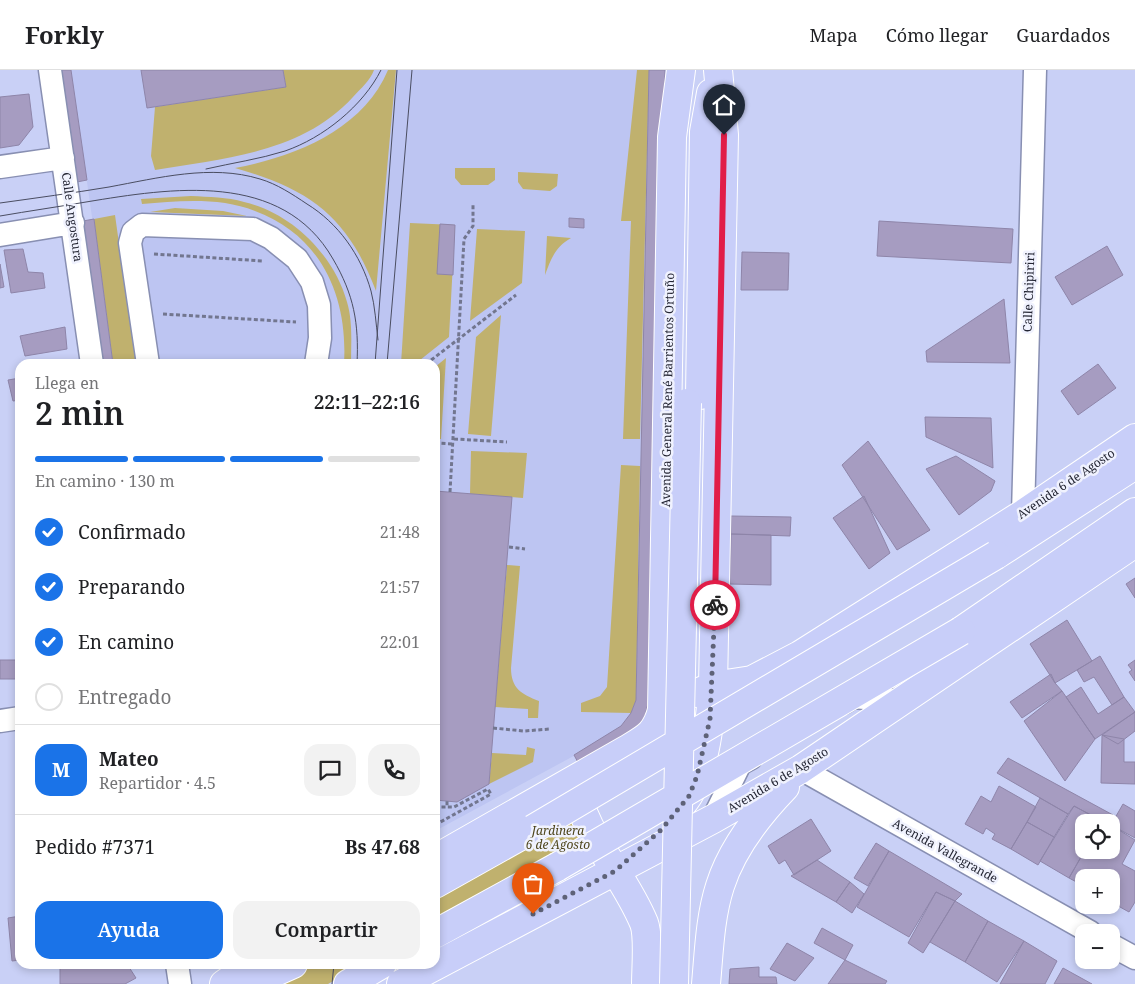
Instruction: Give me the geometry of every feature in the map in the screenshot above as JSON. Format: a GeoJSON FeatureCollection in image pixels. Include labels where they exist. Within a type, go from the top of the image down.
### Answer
{"type":"FeatureCollection","features":[{"type":"Feature","properties":{"kind":"main road"},"geometry":{"type":"LineString","coordinates":[[683,70],[689,133],[693,403],[684,984]]}},
{"type":"Feature","properties":{"kind":"main road","name":"Avenida General René Barrientos Ortuño"},"geometry":{"type":"LineString","coordinates":[[662,710],[672,137],[683,70]]}},
{"type":"Feature","properties":{"kind":"main road"},"geometry":{"type":"LineString","coordinates":[[674,984],[704,132],[714,70]]}},
{"type":"Feature","properties":{"kind":"main road"},"geometry":{"type":"LineString","coordinates":[[615,871],[661,830],[689,796],[697,776],[710,719],[713,686],[724,135],[718,70]]}},
{"type":"Feature","properties":{"kind":"main road","name":"Avenida 6 de Agosto"},"geometry":{"type":"LineString","coordinates":[[662,710],[713,686],[752,680],[765,675],[1023,514],[1135,438]]}},
{"type":"Feature","properties":{"kind":"main road","name":"Avenida 6 de Agosto"},"geometry":{"type":"LineString","coordinates":[[440,881],[533,829],[996,555],[1135,465]]}},
{"type":"Feature","properties":{"kind":"main road"},"geometry":{"type":"LineString","coordinates":[[440,931],[557,867],[961,630],[1135,512]]}},
{"type":"Feature","properties":{"kind":"main road","name":"Avenida 6 de Agosto"},"geometry":{"type":"LineString","coordinates":[[440,963],[713,819],[801,769],[1135,543]]}},
{"type":"Feature","properties":{"kind":"main road"},"geometry":{"type":"LineString","coordinates":[[440,855],[648,737],[658,724],[662,710]]}},
{"type":"Feature","properties":{"kind":"main road"},"geometry":{"type":"LineString","coordinates":[[706,984],[712,923],[720,885],[737,848],[761,812],[801,769]]}},
{"type":"Feature","properties":{"kind":"main road"},"geometry":{"type":"LineString","coordinates":[[574,780],[577,798],[585,821],[645,925],[646,984]]}},
{"type":"Feature","properties":{"kind":"main road"},"geometry":{"type":"LineString","coordinates":[[224,984],[246,969]]}},
{"type":"Feature","properties":{"kind":"main road"},"geometry":{"type":"LineString","coordinates":[[248,984],[282,969]]}},
{"type":"Feature","properties":{"kind":"main road"},"geometry":{"type":"LineString","coordinates":[[348,984],[374,969]]}},
{"type":"Feature","properties":{"kind":"main road","name":"Avenida 6 de Agosto"},"geometry":{"type":"LineString","coordinates":[[401,984],[429,969]]}},
{"type":"Feature","properties":{"kind":"street","name":"Calle Angostura"},"geometry":{"type":"LineString","coordinates":[[50,70],[91,359]]}},
{"type":"Feature","properties":{"kind":"street","name":"Calle Chipiriri"},"geometry":{"type":"LineString","coordinates":[[1023,514],[1036,70]]}},
{"type":"Feature","properties":{"kind":"street"},"geometry":{"type":"LineString","coordinates":[[0,167],[63,158]]}},
{"type":"Feature","properties":{"kind":"street"},"geometry":{"type":"LineString","coordinates":[[0,234],[73,223]]}},
{"type":"Feature","properties":{"kind":"street"},"geometry":{"type":"LineString","coordinates":[[147,359],[130,243],[132,232],[142,225],[253,230],[271,238],[297,259],[312,282],[319,305],[320,338],[317,359]]}},
{"type":"Feature","properties":{"kind":"street"},"geometry":{"type":"LineString","coordinates":[[713,819],[740,764],[853,697],[901,701]]}},
{"type":"Feature","properties":{"kind":"street"},"geometry":{"type":"LineString","coordinates":[[0,720],[15,718]]}},
{"type":"Feature","properties":{"kind":"street","name":"Avenida Vallegrande"},"geometry":{"type":"LineString","coordinates":[[801,769],[1076,924]]}},
{"type":"Feature","properties":{"kind":"street"},"geometry":{"type":"LineString","coordinates":[[1120,950],[1135,958]]}},
{"type":"Feature","properties":{"kind":"street"},"geometry":{"type":"LineString","coordinates":[[177,969],[180,984]]}},
{"type":"Feature","properties":{"kind":"path"},"geometry":{"type":"LineString","coordinates":[[450,492],[464,239],[473,226],[473,205]]}},
{"type":"Feature","properties":{"kind":"path"},"geometry":{"type":"LineString","coordinates":[[148,254],[271,262]]}},
{"type":"Feature","properties":{"kind":"path"},"geometry":{"type":"LineString","coordinates":[[433,359],[516,295]]}},
{"type":"Feature","properties":{"kind":"path"},"geometry":{"type":"LineString","coordinates":[[157,314],[297,322]]}},
{"type":"Feature","properties":{"kind":"path"},"geometry":{"type":"LineString","coordinates":[[454,439],[507,442]]}},
{"type":"Feature","properties":{"kind":"path"},"geometry":{"type":"LineString","coordinates":[[440,443],[453,444]]}},
{"type":"Feature","properties":{"kind":"path"},"geometry":{"type":"LineString","coordinates":[[509,547],[525,548]]}},
{"type":"Feature","properties":{"kind":"path"},"geometry":{"type":"LineString","coordinates":[[494,728],[524,731],[550,729]]}},
{"type":"Feature","properties":{"kind":"path"},"geometry":{"type":"LineString","coordinates":[[440,806],[454,807],[488,789],[490,794],[440,821]]}},
{"type":"Feature","properties":{"kind":"path"},"geometry":{"type":"LineString","coordinates":[[447,807],[448,801]]}},
{"type":"Feature","properties":{"kind":"shaded area"},"geometry":{"type":"Polygon","coordinates":[[[71,70],[649,70],[636,700],[631,713],[621,726],[594,745],[440,828],[440,359],[112,359],[71,70]]]}},
{"type":"Feature","properties":{"kind":"green space"},"geometry":{"type":"Polygon","coordinates":[[[283,70],[374,70],[365,84],[333,116],[286,142],[235,156],[155,170],[151,156],[155,107],[286,87],[283,70]]]}},
{"type":"Feature","properties":{"kind":"green space"},"geometry":{"type":"Polygon","coordinates":[[[388,70],[396,70],[376,291],[365,265],[353,244],[339,225],[323,210],[285,186],[235,168],[303,148],[324,137],[362,109],[377,91],[388,70]]]}},
{"type":"Feature","properties":{"kind":"green space"},"geometry":{"type":"Polygon","coordinates":[[[637,70],[649,70],[640,439],[623,439],[631,221],[621,221],[637,70]]]}},
{"type":"Feature","properties":{"kind":"green space"},"geometry":{"type":"Polygon","coordinates":[[[455,168],[495,168],[495,180],[488,185],[461,185],[455,178],[455,168]]]}},
{"type":"Feature","properties":{"kind":"green space"},"geometry":{"type":"Polygon","coordinates":[[[518,172],[558,174],[557,186],[550,191],[523,189],[518,182],[518,172]]]}},
{"type":"Feature","properties":{"kind":"green space"},"geometry":{"type":"Polygon","coordinates":[[[191,196],[231,199],[262,208],[294,226],[309,238],[321,253],[341,285],[349,310],[351,359],[344,359],[341,315],[335,293],[326,272],[314,253],[298,236],[278,222],[242,207],[199,201],[142,204],[141,199],[191,196]]]}},
{"type":"Feature","properties":{"kind":"green space"},"geometry":{"type":"Polygon","coordinates":[[[175,208],[223,211],[247,216],[150,212],[175,208]]]}},
{"type":"Feature","properties":{"kind":"green space"},"geometry":{"type":"Polygon","coordinates":[[[115,215],[135,359],[112,359],[94,219],[115,215]]]}},
{"type":"Feature","properties":{"kind":"green space"},"geometry":{"type":"Polygon","coordinates":[[[410,223],[455,225],[449,337],[421,359],[401,359],[410,223]]]}},
{"type":"Feature","properties":{"kind":"green space"},"geometry":{"type":"Polygon","coordinates":[[[477,229],[525,231],[522,283],[470,321],[477,229]]]}},
{"type":"Feature","properties":{"kind":"green space"},"geometry":{"type":"Polygon","coordinates":[[[547,236],[571,238],[557,249],[545,275],[547,236]]]}},
{"type":"Feature","properties":{"kind":"green space"},"geometry":{"type":"Polygon","coordinates":[[[501,315],[491,436],[468,434],[476,337],[501,315]]]}},
{"type":"Feature","properties":{"kind":"green space"},"geometry":{"type":"Polygon","coordinates":[[[446,358],[441,439],[440,439],[440,363],[446,358]]]}},
{"type":"Feature","properties":{"kind":"green space"},"geometry":{"type":"Polygon","coordinates":[[[471,451],[527,453],[523,498],[470,494],[471,451]]]}},
{"type":"Feature","properties":{"kind":"green space"},"geometry":{"type":"Polygon","coordinates":[[[621,465],[640,466],[636,700],[631,713],[581,712],[581,703],[600,696],[607,687],[621,465]]]}},
{"type":"Feature","properties":{"kind":"green space"},"geometry":{"type":"Polygon","coordinates":[[[507,565],[520,566],[511,675],[515,685],[522,693],[539,701],[538,718],[528,718],[528,709],[495,707],[507,565]]]}},
{"type":"Feature","properties":{"kind":"green space"},"geometry":{"type":"Polygon","coordinates":[[[527,747],[535,749],[533,762],[489,784],[492,753],[526,755],[527,747]]]}},
{"type":"Feature","properties":{"kind":"green space","name":"Jardinera 6 de Agosto"},"geometry":{"type":"Polygon","coordinates":[[[558,798],[579,836],[581,867],[440,921],[440,892],[558,798]]]}},
{"type":"Feature","properties":{"kind":"green space"},"geometry":{"type":"Polygon","coordinates":[[[302,969],[355,969],[328,984],[275,984],[302,969]]]}},
{"type":"Feature","properties":{"kind":"building"},"geometry":{"type":"Polygon","coordinates":[[[61,70],[71,70],[87,180],[77,182],[61,70]]]}},
{"type":"Feature","properties":{"kind":"building"},"geometry":{"type":"Polygon","coordinates":[[[141,70],[283,70],[286,87],[147,108],[141,70]]]}},
{"type":"Feature","properties":{"kind":"building"},"geometry":{"type":"Polygon","coordinates":[[[649,70],[665,70],[651,691],[645,716],[631,737],[580,766],[574,755],[621,726],[631,713],[636,700],[649,70]]]}},
{"type":"Feature","properties":{"kind":"building"},"geometry":{"type":"Polygon","coordinates":[[[29,94],[33,127],[19,145],[0,148],[0,97],[29,94]]]}},
{"type":"Feature","properties":{"kind":"building"},"geometry":{"type":"Polygon","coordinates":[[[569,218],[584,219],[584,228],[569,227],[569,218]]]}},
{"type":"Feature","properties":{"kind":"building"},"geometry":{"type":"Polygon","coordinates":[[[94,219],[112,359],[101,359],[83,221],[94,219]]]}},
{"type":"Feature","properties":{"kind":"building"},"geometry":{"type":"Polygon","coordinates":[[[879,221],[1013,229],[1011,263],[877,256],[879,221]]]}},
{"type":"Feature","properties":{"kind":"building"},"geometry":{"type":"Polygon","coordinates":[[[440,224],[455,225],[453,275],[437,274],[440,224]]]}},
{"type":"Feature","properties":{"kind":"building"},"geometry":{"type":"Polygon","coordinates":[[[1107,246],[1123,275],[1072,305],[1055,277],[1107,246]]]}},
{"type":"Feature","properties":{"kind":"building"},"geometry":{"type":"Polygon","coordinates":[[[23,249],[28,272],[43,273],[45,288],[11,293],[4,250],[23,249]]]}},
{"type":"Feature","properties":{"kind":"building"},"geometry":{"type":"Polygon","coordinates":[[[742,252],[789,253],[788,290],[741,290],[742,252]]]}},
{"type":"Feature","properties":{"kind":"building"},"geometry":{"type":"Polygon","coordinates":[[[0,264],[4,287],[0,288],[0,264]]]}},
{"type":"Feature","properties":{"kind":"building"},"geometry":{"type":"Polygon","coordinates":[[[1004,299],[1010,363],[927,362],[926,351],[1004,299]]]}},
{"type":"Feature","properties":{"kind":"building"},"geometry":{"type":"Polygon","coordinates":[[[65,327],[67,349],[25,356],[20,336],[65,327]]]}},
{"type":"Feature","properties":{"kind":"building"},"geometry":{"type":"Polygon","coordinates":[[[1098,364],[1116,388],[1078,415],[1061,391],[1098,364]]]}},
{"type":"Feature","properties":{"kind":"building"},"geometry":{"type":"Polygon","coordinates":[[[15,379],[15,401],[13,401],[8,380],[15,379]]]}},
{"type":"Feature","properties":{"kind":"building"},"geometry":{"type":"Polygon","coordinates":[[[925,417],[991,418],[993,468],[926,437],[925,417]]]}},
{"type":"Feature","properties":{"kind":"building"},"geometry":{"type":"Polygon","coordinates":[[[868,441],[930,530],[897,550],[842,465],[868,441]]]}},
{"type":"Feature","properties":{"kind":"building"},"geometry":{"type":"Polygon","coordinates":[[[956,456],[995,481],[991,491],[959,515],[926,469],[956,456]]]}},
{"type":"Feature","properties":{"kind":"building"},"geometry":{"type":"Polygon","coordinates":[[[440,491],[512,497],[489,784],[457,802],[440,800],[440,491]]]}},
{"type":"Feature","properties":{"kind":"building"},"geometry":{"type":"Polygon","coordinates":[[[864,496],[890,553],[869,569],[833,518],[864,496]]]}},
{"type":"Feature","properties":{"kind":"building"},"geometry":{"type":"Polygon","coordinates":[[[731,516],[791,517],[790,536],[731,534],[731,516]]]}},
{"type":"Feature","properties":{"kind":"building"},"geometry":{"type":"Polygon","coordinates":[[[731,534],[771,535],[771,585],[730,584],[731,534]]]}},
{"type":"Feature","properties":{"kind":"building"},"geometry":{"type":"Polygon","coordinates":[[[1135,578],[1135,598],[1126,584],[1135,578]]]}},
{"type":"Feature","properties":{"kind":"building"},"geometry":{"type":"Polygon","coordinates":[[[1067,620],[1092,661],[1055,683],[1030,644],[1067,620]]]}},
{"type":"Feature","properties":{"kind":"building"},"geometry":{"type":"Polygon","coordinates":[[[1100,656],[1124,697],[1112,705],[1094,677],[1084,682],[1077,670],[1100,656]]]}},
{"type":"Feature","properties":{"kind":"building"},"geometry":{"type":"Polygon","coordinates":[[[0,660],[15,660],[15,679],[0,679],[0,660]]]}},
{"type":"Feature","properties":{"kind":"building"},"geometry":{"type":"Polygon","coordinates":[[[1135,660],[1135,681],[1129,672],[1132,670],[1128,665],[1135,660]]]}},
{"type":"Feature","properties":{"kind":"building"},"geometry":{"type":"Polygon","coordinates":[[[1051,674],[1055,683],[1062,691],[1022,718],[1010,702],[1051,674]]]}},
{"type":"Feature","properties":{"kind":"building"},"geometry":{"type":"Polygon","coordinates":[[[1081,687],[1098,714],[1124,697],[1135,712],[1095,739],[1066,697],[1081,687]]]}},
{"type":"Feature","properties":{"kind":"building"},"geometry":{"type":"Polygon","coordinates":[[[1062,691],[1095,739],[1065,781],[1024,721],[1062,691]]]}},
{"type":"Feature","properties":{"kind":"building"},"geometry":{"type":"Polygon","coordinates":[[[1135,712],[1135,731],[1118,744],[1102,735],[1135,712]]]}},
{"type":"Feature","properties":{"kind":"building"},"geometry":{"type":"Polygon","coordinates":[[[1102,735],[1124,739],[1124,762],[1135,762],[1135,784],[1101,783],[1102,735]]]}},
{"type":"Feature","properties":{"kind":"building"},"geometry":{"type":"Polygon","coordinates":[[[1008,758],[1111,814],[1089,814],[1074,806],[1068,814],[997,773],[1008,758]]]}},
{"type":"Feature","properties":{"kind":"building"},"geometry":{"type":"Polygon","coordinates":[[[999,786],[1036,807],[1011,849],[992,839],[995,834],[986,828],[983,834],[965,824],[981,796],[991,802],[999,786]]]}},
{"type":"Feature","properties":{"kind":"building"},"geometry":{"type":"Polygon","coordinates":[[[1040,798],[1068,814],[1054,837],[1027,822],[1040,798]]]}},
{"type":"Feature","properties":{"kind":"building"},"geometry":{"type":"Polygon","coordinates":[[[1123,804],[1135,811],[1135,838],[1120,830],[1120,814],[1117,814],[1123,804]]]}},
{"type":"Feature","properties":{"kind":"building"},"geometry":{"type":"Polygon","coordinates":[[[1074,806],[1089,814],[1075,814],[1075,859],[1080,859],[1069,878],[1040,861],[1074,806]]]}},
{"type":"Feature","properties":{"kind":"building"},"geometry":{"type":"Polygon","coordinates":[[[811,819],[831,851],[794,875],[785,860],[779,864],[768,846],[811,819]]]}},
{"type":"Feature","properties":{"kind":"building"},"geometry":{"type":"Polygon","coordinates":[[[1027,822],[1054,837],[1038,865],[1011,849],[1027,822]]]}},
{"type":"Feature","properties":{"kind":"building"},"geometry":{"type":"Polygon","coordinates":[[[1120,831],[1135,840],[1122,864],[1135,871],[1135,902],[1129,912],[1120,907],[1120,869],[1075,869],[1075,881],[1069,878],[1080,859],[1120,859],[1120,831]]]}},
{"type":"Feature","properties":{"kind":"building"},"geometry":{"type":"Polygon","coordinates":[[[876,843],[889,851],[868,886],[854,878],[876,843]]]}},
{"type":"Feature","properties":{"kind":"building"},"geometry":{"type":"Polygon","coordinates":[[[889,851],[962,894],[955,901],[936,892],[909,937],[857,907],[889,851]]]}},
{"type":"Feature","properties":{"kind":"building"},"geometry":{"type":"Polygon","coordinates":[[[817,860],[850,882],[836,902],[791,876],[817,860]]]}},
{"type":"Feature","properties":{"kind":"building"},"geometry":{"type":"Polygon","coordinates":[[[850,882],[864,894],[852,913],[836,902],[850,882]]]}},
{"type":"Feature","properties":{"kind":"building"},"geometry":{"type":"Polygon","coordinates":[[[936,892],[955,901],[923,953],[908,943],[936,892]]]}},
{"type":"Feature","properties":{"kind":"building"},"geometry":{"type":"Polygon","coordinates":[[[955,901],[988,921],[965,962],[930,942],[955,901]]]}},
{"type":"Feature","properties":{"kind":"building"},"geometry":{"type":"Polygon","coordinates":[[[15,917],[15,961],[12,961],[8,918],[15,917]]]}},
{"type":"Feature","properties":{"kind":"building"},"geometry":{"type":"Polygon","coordinates":[[[988,921],[1024,941],[997,982],[965,962],[988,921]]]}},
{"type":"Feature","properties":{"kind":"building"},"geometry":{"type":"Polygon","coordinates":[[[822,928],[853,945],[845,960],[814,943],[822,928]]]}},
{"type":"Feature","properties":{"kind":"building"},"geometry":{"type":"Polygon","coordinates":[[[1024,941],[1057,961],[1045,984],[1000,984],[1024,941]]]}},
{"type":"Feature","properties":{"kind":"building"},"geometry":{"type":"Polygon","coordinates":[[[787,943],[814,958],[795,981],[770,969],[787,943]]]}},
{"type":"Feature","properties":{"kind":"building"},"geometry":{"type":"Polygon","coordinates":[[[845,960],[887,981],[885,984],[828,984],[845,960]]]}},
{"type":"Feature","properties":{"kind":"building"},"geometry":{"type":"Polygon","coordinates":[[[759,967],[759,977],[776,977],[777,984],[729,984],[730,969],[759,967]]]}},
{"type":"Feature","properties":{"kind":"building"},"geometry":{"type":"Polygon","coordinates":[[[1063,968],[1092,984],[1054,984],[1063,968]]]}},
{"type":"Feature","properties":{"kind":"building"},"geometry":{"type":"Polygon","coordinates":[[[60,969],[130,969],[136,978],[125,984],[60,984],[60,969]]]}},
{"type":"Feature","properties":{"kind":"tram line"},"geometry":{"type":"LineString","coordinates":[[206,169],[275,154],[314,138],[353,108],[364,96],[381,70]]}},
{"type":"Feature","properties":{"kind":"tram line"},"geometry":{"type":"LineString","coordinates":[[375,359],[397,70]]}},
{"type":"Feature","properties":{"kind":"tram line"},"geometry":{"type":"LineString","coordinates":[[387,359],[412,70]]}},
{"type":"Feature","properties":{"kind":"tram line"},"geometry":{"type":"LineString","coordinates":[[0,203],[185,174],[223,173],[266,181],[290,193],[318,212],[347,241],[367,278],[371,291],[378,340]]}},
{"type":"Feature","properties":{"kind":"tram line"},"geometry":{"type":"LineString","coordinates":[[0,216],[153,192],[188,190],[222,192],[255,198],[285,211],[311,230],[333,259],[346,285],[354,310],[357,359]]}},
{"type":"Feature","properties":{"kind":"tram line"},"geometry":{"type":"LineString","coordinates":[[332,984],[334,969]]}},
{"type":"Feature","properties":{"kind":"way so far"},"geometry":{"type":"LineString","coordinates":[[533,914],[615,871],[661,830],[689,796],[697,776],[710,719],[713,686],[715,605]]}},
{"type":"Feature","properties":{"kind":"route"},"geometry":{"type":"LineString","coordinates":[[715,605],[724,135]]}}]}
